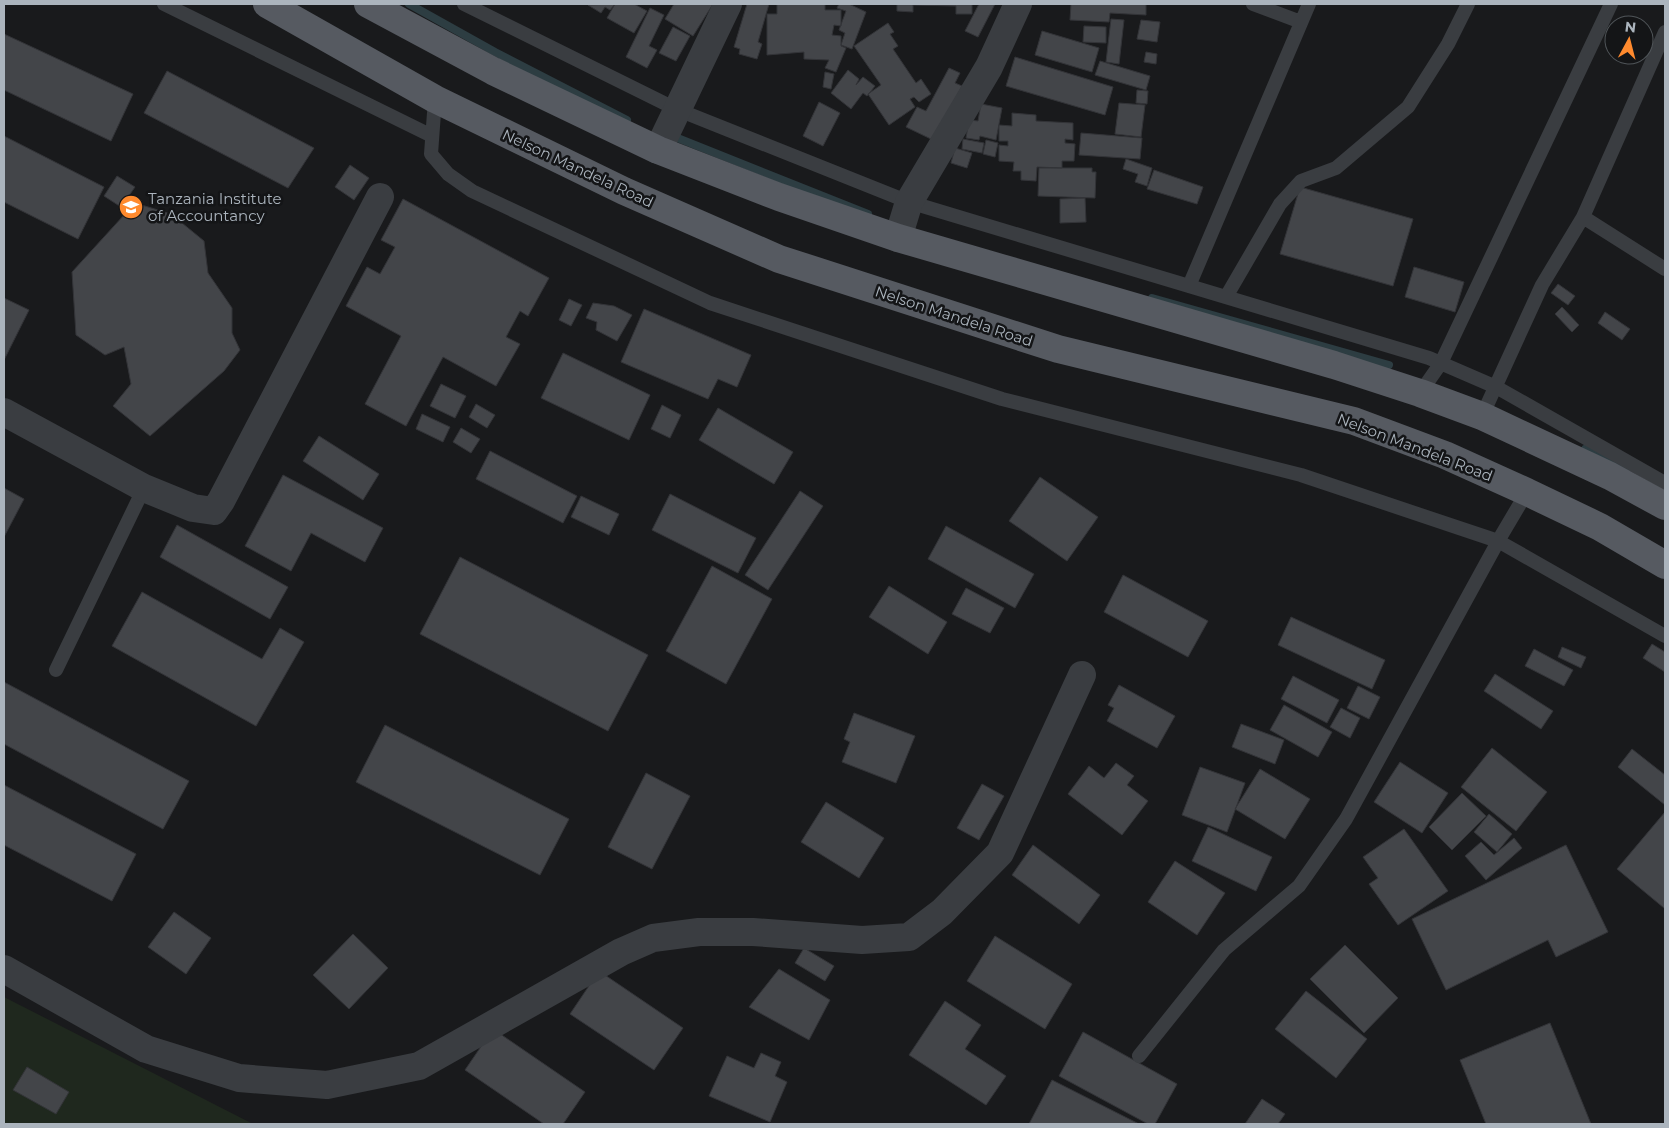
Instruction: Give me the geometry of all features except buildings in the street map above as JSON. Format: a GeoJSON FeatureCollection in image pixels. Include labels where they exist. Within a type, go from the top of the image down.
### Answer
{"type":"FeatureCollection","features":[{"type":"Feature","properties":{"kind":"main road","name":"Nelson Mandela Road"},"geometry":{"type":"LineString","coordinates":[[267,4],[434,99],[624,191],[779,259],[1058,349],[1354,421],[1445,456],[1528,492],[1600,527],[1665,565]]}},
{"type":"Feature","properties":{"kind":"main road"},"geometry":{"type":"LineString","coordinates":[[368,4],[493,70],[658,150],[779,197],[898,238],[1334,365],[1420,393],[1482,416],[1610,476],[1665,506]]}},
{"type":"Feature","properties":{"kind":"street"},"geometry":{"type":"LineString","coordinates":[[658,150],[728,4]]}},
{"type":"Feature","properties":{"kind":"street"},"geometry":{"type":"LineString","coordinates":[[898,238],[909,202],[989,67],[1018,4]]}},
{"type":"Feature","properties":{"kind":"street"},"geometry":{"type":"LineString","coordinates":[[4,412],[144,488],[193,508],[214,510],[380,198]]}},
{"type":"Feature","properties":{"kind":"street"},"geometry":{"type":"LineString","coordinates":[[4,969],[146,1049],[239,1078],[327,1085],[419,1066],[621,952],[653,938],[699,932],[753,932],[862,940],[908,937],[942,912],[1000,853],[1082,675]]}},
{"type":"Feature","properties":{"kind":"lane"},"geometry":{"type":"LineString","coordinates":[[164,4],[432,136]]}},
{"type":"Feature","properties":{"kind":"lane"},"geometry":{"type":"LineString","coordinates":[[464,4],[676,109],[909,202],[1441,363],[1496,387],[1665,483]]}},
{"type":"Feature","properties":{"kind":"lane"},"geometry":{"type":"LineString","coordinates":[[1253,4],[1301,22]]}},
{"type":"Feature","properties":{"kind":"lane"},"geometry":{"type":"LineString","coordinates":[[1189,286],[1309,4]]}},
{"type":"Feature","properties":{"kind":"lane"},"geometry":{"type":"LineString","coordinates":[[1226,297],[1280,204],[1301,181],[1336,168],[1408,107],[1448,44],[1468,4]]}},
{"type":"Feature","properties":{"kind":"lane"},"geometry":{"type":"LineString","coordinates":[[1420,393],[1441,363],[1612,4]]}},
{"type":"Feature","properties":{"kind":"lane"},"geometry":{"type":"LineString","coordinates":[[1482,416],[1542,285],[1583,217],[1665,32]]}},
{"type":"Feature","properties":{"kind":"lane"},"geometry":{"type":"LineString","coordinates":[[434,99],[431,154],[448,174],[472,191],[710,303],[1002,399],[1301,475],[1498,540],[1665,636]]}},
{"type":"Feature","properties":{"kind":"lane"},"geometry":{"type":"LineString","coordinates":[[1583,217],[1665,270]]}},
{"type":"Feature","properties":{"kind":"lane"},"geometry":{"type":"LineString","coordinates":[[56,670],[144,488]]}},
{"type":"Feature","properties":{"kind":"lane"},"geometry":{"type":"LineString","coordinates":[[1139,1056],[1224,950],[1299,886],[1346,819],[1498,540],[1528,492]]}},
{"type":"Feature","properties":{"kind":"green space"},"geometry":{"type":"Polygon","coordinates":[[[4,997],[253,1124],[4,1124],[4,997]]]}},
{"type":"Feature","properties":{"kind":"waterway"},"geometry":{"type":"LineString","coordinates":[[409,4],[495,52],[627,120]]}},
{"type":"Feature","properties":{"kind":"waterway"},"geometry":{"type":"LineString","coordinates":[[670,135],[868,214]]}},
{"type":"Feature","properties":{"kind":"waterway"},"geometry":{"type":"LineString","coordinates":[[1152,298],[1389,365]]}},
{"type":"Feature","properties":{"kind":"waterway"},"geometry":{"type":"LineString","coordinates":[[1585,449],[1627,468]]}},
{"type":"Feature","properties":{"kind":"place","name":"Tanzania Institute of Accountancy"},"geometry":{"type":"Point","coordinates":[131,207]}}]}
